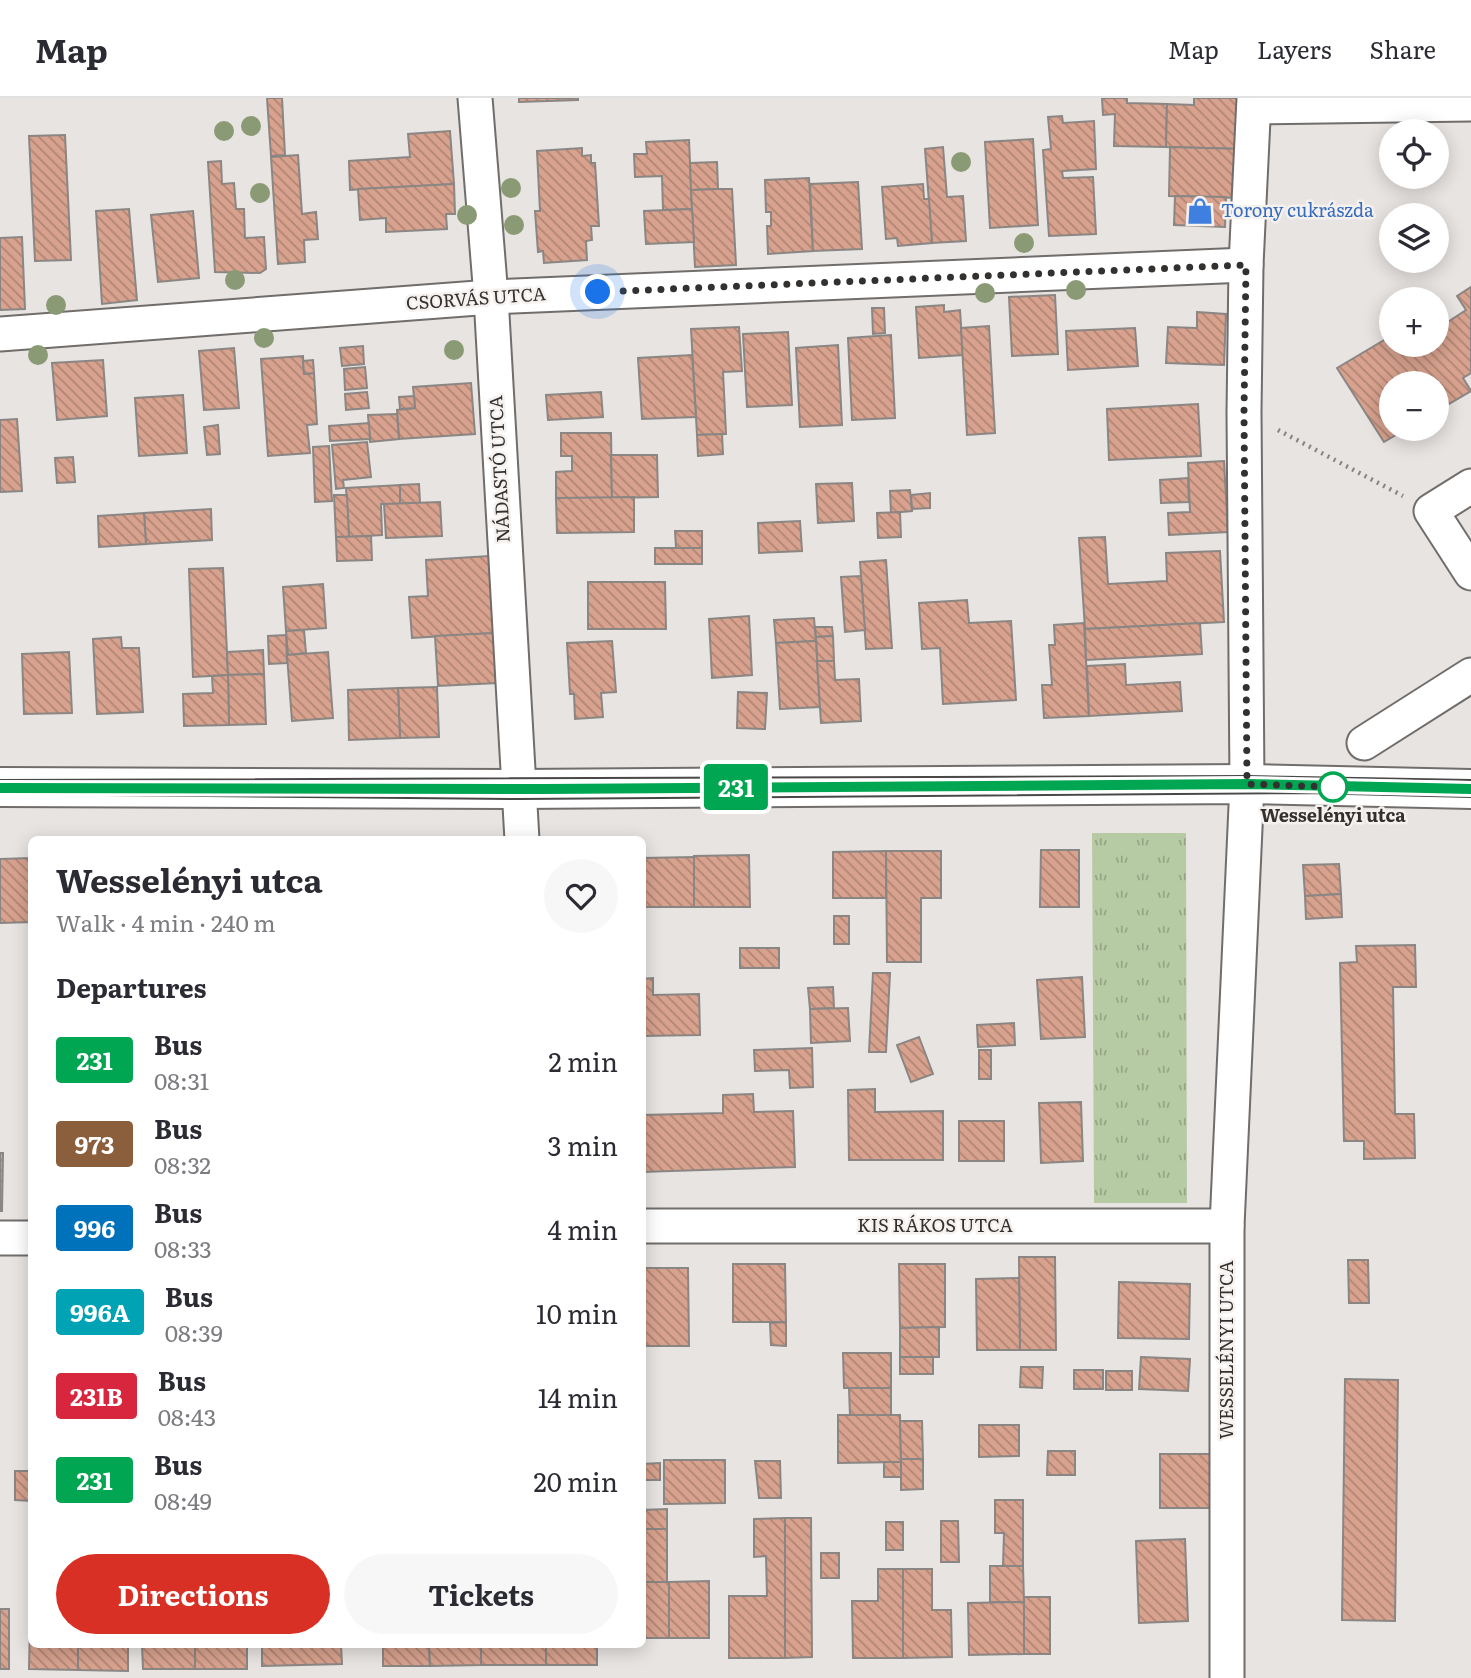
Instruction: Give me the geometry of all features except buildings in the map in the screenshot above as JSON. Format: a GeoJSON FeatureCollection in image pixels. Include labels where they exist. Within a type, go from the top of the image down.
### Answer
{"type":"FeatureCollection","features":[{"type":"Feature","properties":{"kind":"street","name":"NÁDASTÓ UTCA"},"geometry":{"type":"LineString","coordinates":[[475,98],[491,297],[522,836]]}},
{"type":"Feature","properties":{"kind":"street"},"geometry":{"type":"LineString","coordinates":[[1254,103],[1471,104]]}},
{"type":"Feature","properties":{"kind":"street","name":"WESSELÉNYI UTCA"},"geometry":{"type":"LineString","coordinates":[[1227,1678],[1227,1226],[1247,784],[1244,412],[1246,265],[1254,103]]}},
{"type":"Feature","properties":{"kind":"street","name":"CSORVÁS UTCA"},"geometry":{"type":"LineString","coordinates":[[0,334],[491,297],[1246,265]]}},
{"type":"Feature","properties":{"kind":"street"},"geometry":{"type":"LineString","coordinates":[[1471,486],[1432,511],[1471,573]]}},
{"type":"Feature","properties":{"kind":"street"},"geometry":{"type":"LineString","coordinates":[[1364,743],[1471,675]]}},
{"type":"Feature","properties":{"kind":"street"},"geometry":{"type":"LineString","coordinates":[[0,788],[517,789],[1247,784],[1471,789]]}},
{"type":"Feature","properties":{"kind":"street","name":"KIS RÁKOS UTCA"},"geometry":{"type":"LineString","coordinates":[[646,1226],[1227,1226]]}},
{"type":"Feature","properties":{"kind":"street"},"geometry":{"type":"LineString","coordinates":[[0,1238],[28,1238]]}},
{"type":"Feature","properties":{"kind":"path"},"geometry":{"type":"LineString","coordinates":[[1244,412],[1432,511]]}},
{"type":"Feature","properties":{"kind":"green space"},"geometry":{"type":"Polygon","coordinates":[[[1092,833],[1186,833],[1187,1203],[1094,1203],[1092,833]]]}},
{"type":"Feature","properties":{"kind":"tram line"},"geometry":{"type":"LineString","coordinates":[[0,780],[1247,776],[1471,780]]}},
{"type":"Feature","properties":{"kind":"tram line"},"geometry":{"type":"LineString","coordinates":[[0,794],[519,799],[1307,793],[1471,797]]}},
{"type":"Feature","properties":{"kind":"bus line","name":"231"},"geometry":{"type":"LineString","coordinates":[[0,788],[544,789],[1247,784],[1471,789]]}},
{"type":"Feature","properties":{"kind":"place","name":"Torony cukrászda"},"geometry":{"type":"Point","coordinates":[1200,211]}},
{"type":"Feature","properties":{"kind":"place","name":"Wesselényi utca"},"geometry":{"type":"Point","coordinates":[1333,787]}},
{"type":"Feature","properties":{"kind":"route"},"geometry":{"type":"LineString","coordinates":[[598,292],[1246,265],[1244,412],[1247,784],[1333,787]]}}]}
